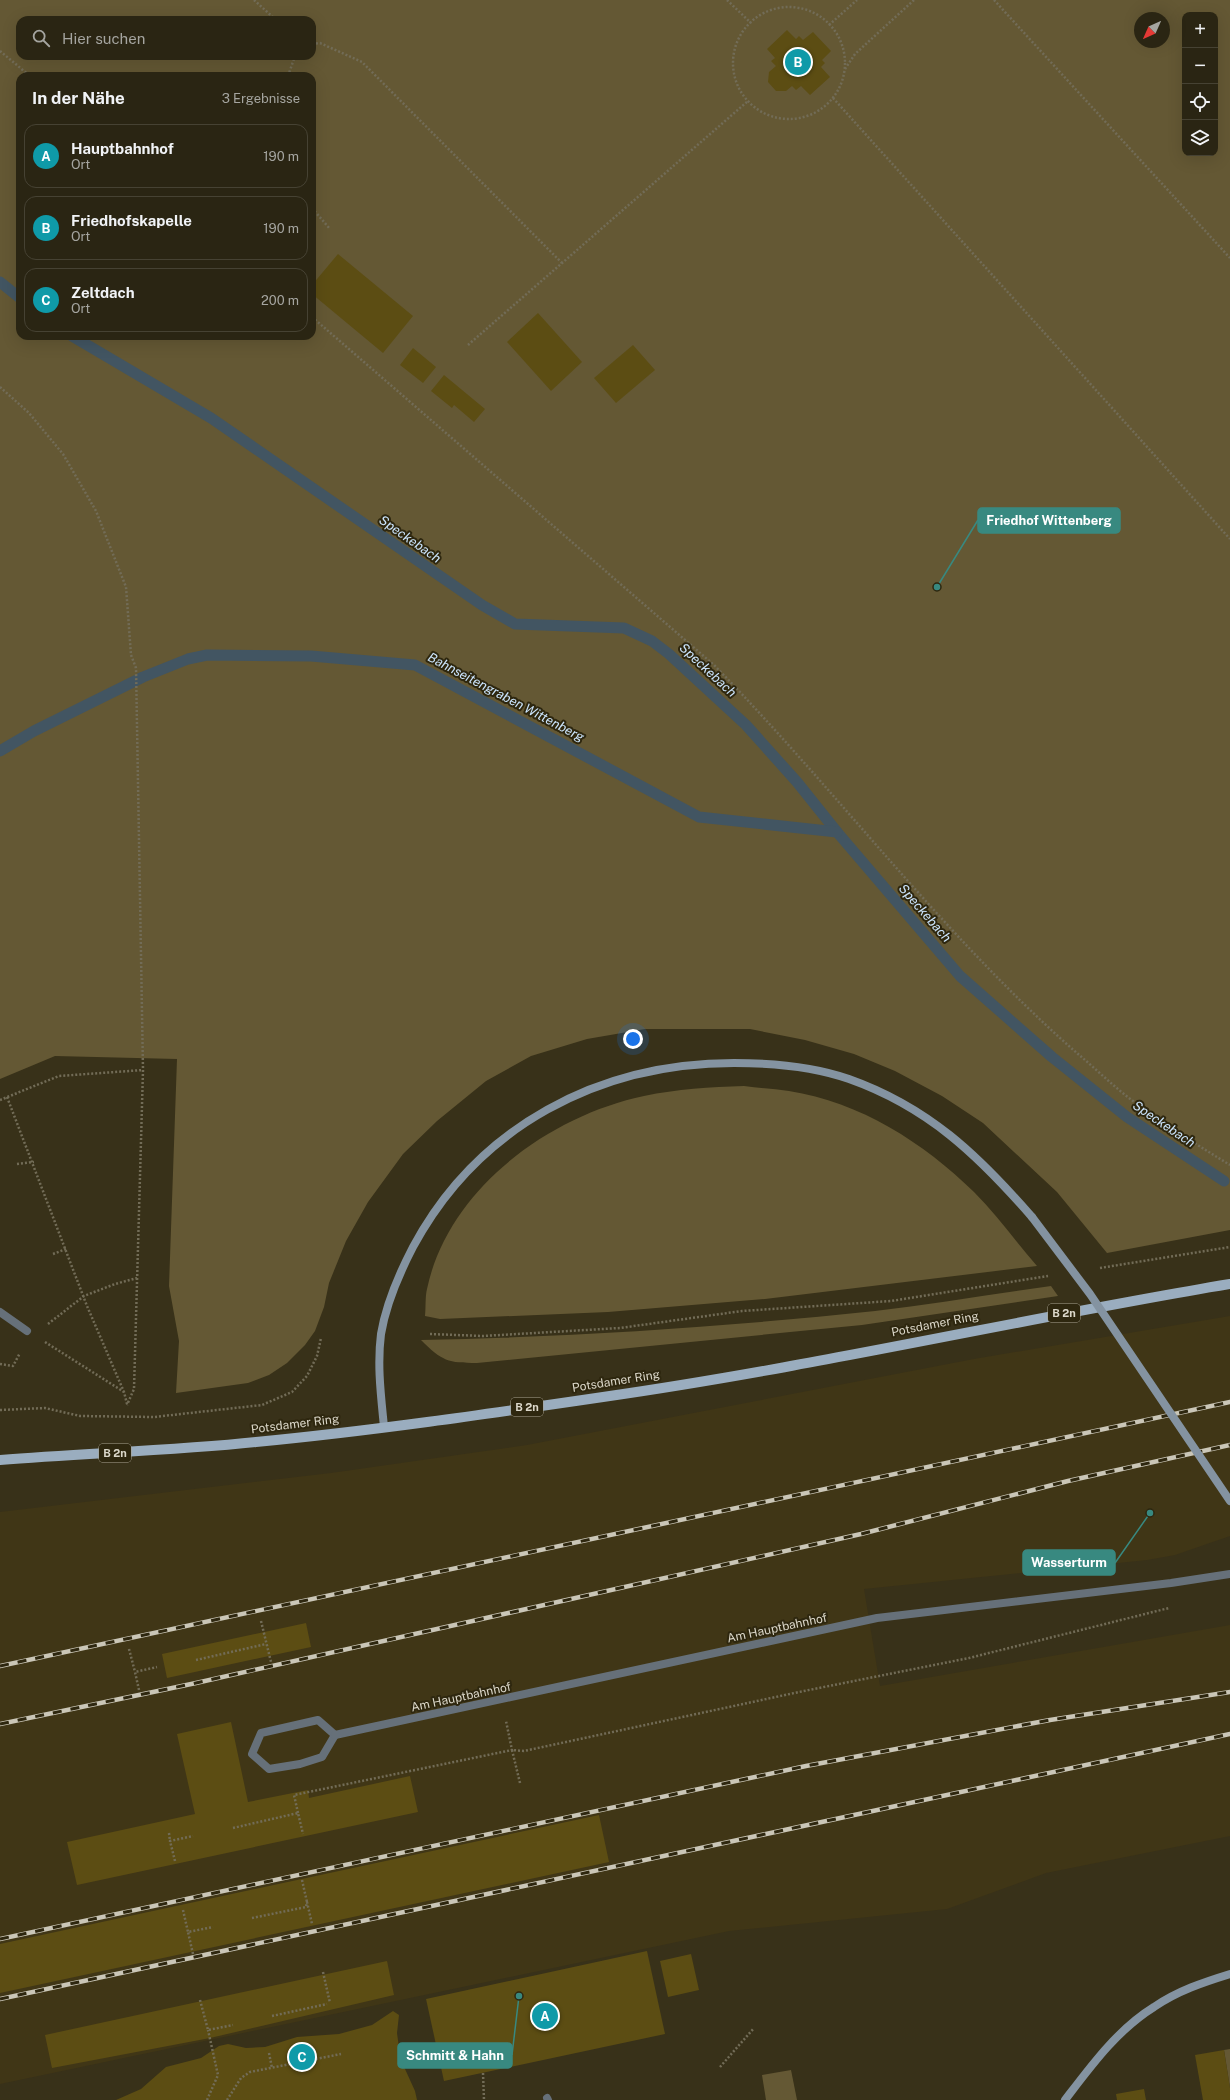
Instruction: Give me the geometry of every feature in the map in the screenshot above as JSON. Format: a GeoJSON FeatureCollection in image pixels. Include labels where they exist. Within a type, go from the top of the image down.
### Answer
{"type":"FeatureCollection","features":[{"type":"Feature","properties":{"kind":"main road","name":"Potsdamer Ring"},"geometry":{"type":"LineString","coordinates":[[0,1460],[256,1442],[384,1427],[602,1398],[745,1374],[1066,1312],[1230,1284]]}},
{"type":"Feature","properties":{"kind":"street"},"geometry":{"type":"LineString","coordinates":[[384,1427],[379,1376],[381,1333],[391,1298],[405,1263],[436,1208],[466,1172],[495,1145],[525,1122],[560,1102],[599,1086],[638,1074],[678,1066],[722,1063],[764,1063],[806,1067],[847,1078],[883,1093],[920,1113],[982,1162],[1032,1217],[1090,1294],[1230,1501]]}},
{"type":"Feature","properties":{"kind":"street"},"geometry":{"type":"LineString","coordinates":[[0,1312],[27,1331]]}},
{"type":"Feature","properties":{"kind":"street","name":"Am Hauptbahnhof"},"geometry":{"type":"LineString","coordinates":[[335,1735],[502,1701],[884,1617],[1171,1583],[1230,1574]]}},
{"type":"Feature","properties":{"kind":"street"},"geometry":{"type":"LineString","coordinates":[[318,1720],[335,1735],[322,1757],[300,1764],[268,1769],[252,1754],[261,1733],[288,1726],[318,1720]]}},
{"type":"Feature","properties":{"kind":"street"},"geometry":{"type":"LineString","coordinates":[[1065,2100],[1094,2062],[1117,2037],[1153,2007],[1206,1981],[1230,1974]]}},
{"type":"Feature","properties":{"kind":"path"},"geometry":{"type":"LineString","coordinates":[[254,0],[272,16]]}},
{"type":"Feature","properties":{"kind":"path"},"geometry":{"type":"LineString","coordinates":[[727,0],[750,23]]}},
{"type":"Feature","properties":{"kind":"path"},"geometry":{"type":"LineString","coordinates":[[829,25],[857,0]]}},
{"type":"Feature","properties":{"kind":"path"},"geometry":{"type":"LineString","coordinates":[[844,69],[855,54],[914,0]]}},
{"type":"Feature","properties":{"kind":"path"},"geometry":{"type":"LineString","coordinates":[[994,0],[1230,258]]}},
{"type":"Feature","properties":{"kind":"path"},"geometry":{"type":"LineString","coordinates":[[786,7],[802,9],[817,15],[829,25],[839,38],[844,53],[844,69],[840,84],[833,98],[821,109],[807,116],[792,119],[775,118],[761,111],[748,101],[739,89],[734,74],[733,57],[737,42],[745,28],[756,17],[771,10],[786,7]]}},
{"type":"Feature","properties":{"kind":"path"},"geometry":{"type":"LineString","coordinates":[[316,44],[320,43],[362,62],[562,263]]}},
{"type":"Feature","properties":{"kind":"path"},"geometry":{"type":"LineString","coordinates":[[0,50],[25,72]]}},
{"type":"Feature","properties":{"kind":"path"},"geometry":{"type":"LineString","coordinates":[[289,72],[294,60]]}},
{"type":"Feature","properties":{"kind":"path"},"geometry":{"type":"LineString","coordinates":[[833,98],[1230,539]]}},
{"type":"Feature","properties":{"kind":"path"},"geometry":{"type":"LineString","coordinates":[[468,345],[748,101]]}},
{"type":"Feature","properties":{"kind":"path"},"geometry":{"type":"LineString","coordinates":[[316,213],[330,229]]}},
{"type":"Feature","properties":{"kind":"path"},"geometry":{"type":"LineString","coordinates":[[316,320],[714,665],[767,719],[968,948],[1036,1016],[1132,1100],[1194,1143],[1230,1165]]}},
{"type":"Feature","properties":{"kind":"path"},"geometry":{"type":"LineString","coordinates":[[0,387],[29,413],[64,454],[96,511],[126,586],[131,655],[136,668],[135,694],[138,717],[144,1070],[134,1389],[127,1405],[124,1392],[84,1296],[34,1162],[7,1097]]}},
{"type":"Feature","properties":{"kind":"path"},"geometry":{"type":"LineString","coordinates":[[0,1100],[59,1076],[144,1070]]}},
{"type":"Feature","properties":{"kind":"path"},"geometry":{"type":"LineString","coordinates":[[18,1164],[34,1162]]}},
{"type":"Feature","properties":{"kind":"path"},"geometry":{"type":"LineString","coordinates":[[1096,1269],[1230,1248]]}},
{"type":"Feature","properties":{"kind":"path"},"geometry":{"type":"LineString","coordinates":[[52,1254],[66,1249]]}},
{"type":"Feature","properties":{"kind":"path"},"geometry":{"type":"LineString","coordinates":[[430,1334],[483,1336],[620,1328],[742,1311],[891,1301],[1048,1276]]}},
{"type":"Feature","properties":{"kind":"path"},"geometry":{"type":"LineString","coordinates":[[47,1326],[84,1296],[115,1284],[137,1278]]}},
{"type":"Feature","properties":{"kind":"path"},"geometry":{"type":"LineString","coordinates":[[0,1410],[45,1408],[80,1416],[154,1417],[233,1410],[262,1405],[278,1400],[292,1392],[307,1376],[317,1356],[321,1338]]}},
{"type":"Feature","properties":{"kind":"path"},"geometry":{"type":"LineString","coordinates":[[42,1341],[124,1392]]}},
{"type":"Feature","properties":{"kind":"path"},"geometry":{"type":"LineString","coordinates":[[0,1364],[13,1366],[24,1348]]}},
{"type":"Feature","properties":{"kind":"path"},"geometry":{"type":"LineString","coordinates":[[303,1834],[294,1795],[512,1750],[524,1751],[799,1692],[969,1658],[1171,1608]]}},
{"type":"Feature","properties":{"kind":"path"},"geometry":{"type":"LineString","coordinates":[[261,1621],[271,1662]]}},
{"type":"Feature","properties":{"kind":"path"},"geometry":{"type":"LineString","coordinates":[[196,1660],[266,1644]]}},
{"type":"Feature","properties":{"kind":"path"},"geometry":{"type":"LineString","coordinates":[[129,1649],[139,1690]]}},
{"type":"Feature","properties":{"kind":"path"},"geometry":{"type":"LineString","coordinates":[[135,1672],[157,1667]]}},
{"type":"Feature","properties":{"kind":"path"},"geometry":{"type":"LineString","coordinates":[[502,1701],[520,1783]]}},
{"type":"Feature","properties":{"kind":"path"},"geometry":{"type":"LineString","coordinates":[[233,1828],[298,1813]]}},
{"type":"Feature","properties":{"kind":"path"},"geometry":{"type":"LineString","coordinates":[[169,1833],[175,1861]]}},
{"type":"Feature","properties":{"kind":"path"},"geometry":{"type":"LineString","coordinates":[[170,1841],[193,1836]]}},
{"type":"Feature","properties":{"kind":"path"},"geometry":{"type":"LineString","coordinates":[[302,1880],[312,1924]]}},
{"type":"Feature","properties":{"kind":"path"},"geometry":{"type":"LineString","coordinates":[[252,1918],[306,1907],[307,1902]]}},
{"type":"Feature","properties":{"kind":"path"},"geometry":{"type":"LineString","coordinates":[[183,1910],[193,1954]]}},
{"type":"Feature","properties":{"kind":"path"},"geometry":{"type":"LineString","coordinates":[[188,1932],[213,1927]]}},
{"type":"Feature","properties":{"kind":"path"},"geometry":{"type":"LineString","coordinates":[[272,2016],[328,2003],[323,1972]]}},
{"type":"Feature","properties":{"kind":"path"},"geometry":{"type":"LineString","coordinates":[[200,2000],[218,2075],[206,2100]]}},
{"type":"Feature","properties":{"kind":"path"},"geometry":{"type":"LineString","coordinates":[[208,2030],[233,2025]]}},
{"type":"Feature","properties":{"kind":"path"},"geometry":{"type":"LineString","coordinates":[[720,2067],[754,2028]]}},
{"type":"Feature","properties":{"kind":"path"},"geometry":{"type":"LineString","coordinates":[[269,2053],[272,2068]]}},
{"type":"Feature","properties":{"kind":"path"},"geometry":{"type":"LineString","coordinates":[[227,2100],[241,2078],[250,2072],[341,2054]]}},
{"type":"Feature","properties":{"kind":"path"},"geometry":{"type":"LineString","coordinates":[[483,2073],[484,2100]]}},
{"type":"Feature","properties":{"kind":"shaded area"},"geometry":{"type":"Polygon","coordinates":[[[0,0],[1230,0],[1230,1230],[1107,1253],[1057,1192],[983,1123],[942,1096],[895,1071],[854,1054],[805,1040],[750,1029],[645,1029],[587,1039],[531,1056],[486,1081],[437,1121],[403,1154],[368,1202],[346,1241],[329,1283],[324,1307],[315,1331],[305,1345],[287,1363],[269,1375],[248,1383],[176,1393],[179,1341],[169,1286],[177,1059],[55,1056],[0,1079],[0,0]]]}},
{"type":"Feature","properties":{"kind":"shaded area"},"geometry":{"type":"Polygon","coordinates":[[[744,1086],[789,1091],[815,1096],[866,1115],[912,1141],[955,1174],[974,1192],[991,1210],[1037,1266],[765,1299],[608,1312],[440,1319],[425,1316],[427,1289],[438,1253],[456,1219],[480,1189],[508,1162],[539,1139],[573,1121],[608,1106],[644,1096],[694,1089],[744,1086]]]}},
{"type":"Feature","properties":{"kind":"shaded area"},"geometry":{"type":"Polygon","coordinates":[[[1051,1286],[1058,1296],[862,1325],[477,1363],[452,1361],[440,1357],[421,1340],[592,1334],[762,1322],[875,1311],[1051,1286]]]}},
{"type":"Feature","properties":{"kind":"shaded area"},"geometry":{"type":"Polygon","coordinates":[[[1230,1316],[1230,1536],[1175,1555],[1147,1560],[864,1589],[880,1686],[1230,1625],[1230,1836],[1046,1873],[947,1909],[729,1931],[0,2084],[0,1512],[331,1473],[527,1445],[974,1359],[1230,1316]]]}},
{"type":"Feature","properties":{"kind":"shaded area"},"geometry":{"type":"Polygon","coordinates":[[[1230,2049],[1230,2088],[1224,2050],[1230,2049]]]}},
{"type":"Feature","properties":{"kind":"shaded area"},"geometry":{"type":"Polygon","coordinates":[[[791,2070],[797,2100],[766,2100],[762,2075],[791,2070]]]}},
{"type":"Feature","properties":{"kind":"building"},"geometry":{"type":"Polygon","coordinates":[[[787,30],[796,39],[799,36],[803,40],[813,32],[831,51],[822,60],[825,63],[821,67],[830,77],[810,95],[801,86],[796,90],[792,86],[786,91],[776,91],[768,82],[769,72],[776,66],[771,61],[775,58],[767,49],[787,30]]]}},
{"type":"Feature","properties":{"kind":"building"},"geometry":{"type":"Polygon","coordinates":[[[338,254],[413,316],[383,353],[316,297],[316,280],[338,254]]]}},
{"type":"Feature","properties":{"kind":"building"},"geometry":{"type":"Polygon","coordinates":[[[538,313],[582,362],[551,391],[507,342],[538,313]]]}},
{"type":"Feature","properties":{"kind":"building"},"geometry":{"type":"Polygon","coordinates":[[[633,345],[655,370],[616,403],[594,378],[633,345]]]}},
{"type":"Feature","properties":{"kind":"building"},"geometry":{"type":"Polygon","coordinates":[[[413,348],[436,367],[423,383],[400,365],[413,348]]]}},
{"type":"Feature","properties":{"kind":"building"},"geometry":{"type":"Polygon","coordinates":[[[444,375],[485,409],[474,422],[454,405],[452,408],[431,391],[444,375]]]}},
{"type":"Feature","properties":{"kind":"building"},"geometry":{"type":"Polygon","coordinates":[[[306,1623],[311,1647],[167,1678],[162,1654],[306,1623]]]}},
{"type":"Feature","properties":{"kind":"building"},"geometry":{"type":"Polygon","coordinates":[[[231,1722],[248,1802],[308,1790],[309,1798],[410,1776],[418,1812],[77,1885],[67,1842],[195,1814],[177,1734],[231,1722]]]}},
{"type":"Feature","properties":{"kind":"building"},"geometry":{"type":"Polygon","coordinates":[[[599,1815],[609,1862],[0,1993],[0,1944],[599,1815]]]}},
{"type":"Feature","properties":{"kind":"building"},"geometry":{"type":"Polygon","coordinates":[[[647,1951],[665,2034],[444,2081],[426,1999],[647,1951]]]}},
{"type":"Feature","properties":{"kind":"building"},"geometry":{"type":"Polygon","coordinates":[[[691,1954],[699,1990],[668,1997],[660,1961],[691,1954]]]}},
{"type":"Feature","properties":{"kind":"building"},"geometry":{"type":"Polygon","coordinates":[[[387,1961],[394,1995],[210,2038],[52,2068],[45,2035],[387,1961]]]}},
{"type":"Feature","properties":{"kind":"building"},"geometry":{"type":"Polygon","coordinates":[[[393,2011],[399,2015],[397,2033],[400,2055],[415,2091],[417,2100],[116,2100],[141,2089],[166,2067],[201,2058],[219,2046],[228,2044],[246,2048],[265,2047],[297,2037],[339,2034],[372,2025],[393,2011]]]}},
{"type":"Feature","properties":{"kind":"building"},"geometry":{"type":"Polygon","coordinates":[[[1224,2050],[1230,2088],[1230,2100],[1203,2100],[1195,2055],[1224,2050]]]}},
{"type":"Feature","properties":{"kind":"building"},"geometry":{"type":"Polygon","coordinates":[[[1144,2089],[1146,2100],[1117,2100],[1116,2094],[1144,2089]]]}},
{"type":"Feature","properties":{"kind":"waterway","name":"Speckebach"},"geometry":{"type":"LineString","coordinates":[[0,282],[16,295]]}},
{"type":"Feature","properties":{"kind":"waterway","name":"Speckebach"},"geometry":{"type":"LineString","coordinates":[[79,340],[211,418],[482,605],[515,624],[624,628],[652,641],[669,654],[746,725],[797,782],[837,832],[960,976],[1052,1057],[1127,1117],[1224,1181]]}},
{"type":"Feature","properties":{"kind":"waterway","name":"Bahnseitengraben Wittenberg"},"geometry":{"type":"LineString","coordinates":[[0,751],[34,731],[143,677],[188,659],[207,655],[311,656],[415,665],[699,817],[837,832]]}},
{"type":"Feature","properties":{"kind":"railway"},"geometry":{"type":"LineString","coordinates":[[0,1666],[1230,1402]]}},
{"type":"Feature","properties":{"kind":"railway"},"geometry":{"type":"LineString","coordinates":[[0,1724],[196,1683],[861,1534],[1068,1481],[1230,1445]]}},
{"type":"Feature","properties":{"kind":"railway"},"geometry":{"type":"LineString","coordinates":[[0,1939],[806,1766],[1050,1720],[1230,1692]]}},
{"type":"Feature","properties":{"kind":"railway"},"geometry":{"type":"LineString","coordinates":[[0,1999],[1230,1734]]}},
{"type":"Feature","properties":{"kind":"place","name":"Friedhofskapelle"},"geometry":{"type":"Point","coordinates":[798,62]}},
{"type":"Feature","properties":{"kind":"place","name":"Friedhof Wittenberg"},"geometry":{"type":"Point","coordinates":[937,587]}},
{"type":"Feature","properties":{"kind":"place","name":"Wasserturm"},"geometry":{"type":"Point","coordinates":[1150,1513]}},
{"type":"Feature","properties":{"kind":"place","name":"Schmitt & Hahn"},"geometry":{"type":"Point","coordinates":[519,1996]}},
{"type":"Feature","properties":{"kind":"place","name":"Hauptbahnhof"},"geometry":{"type":"Point","coordinates":[545,2016]}},
{"type":"Feature","properties":{"kind":"place","name":"Zeltdach"},"geometry":{"type":"Point","coordinates":[302,2057]}}]}
